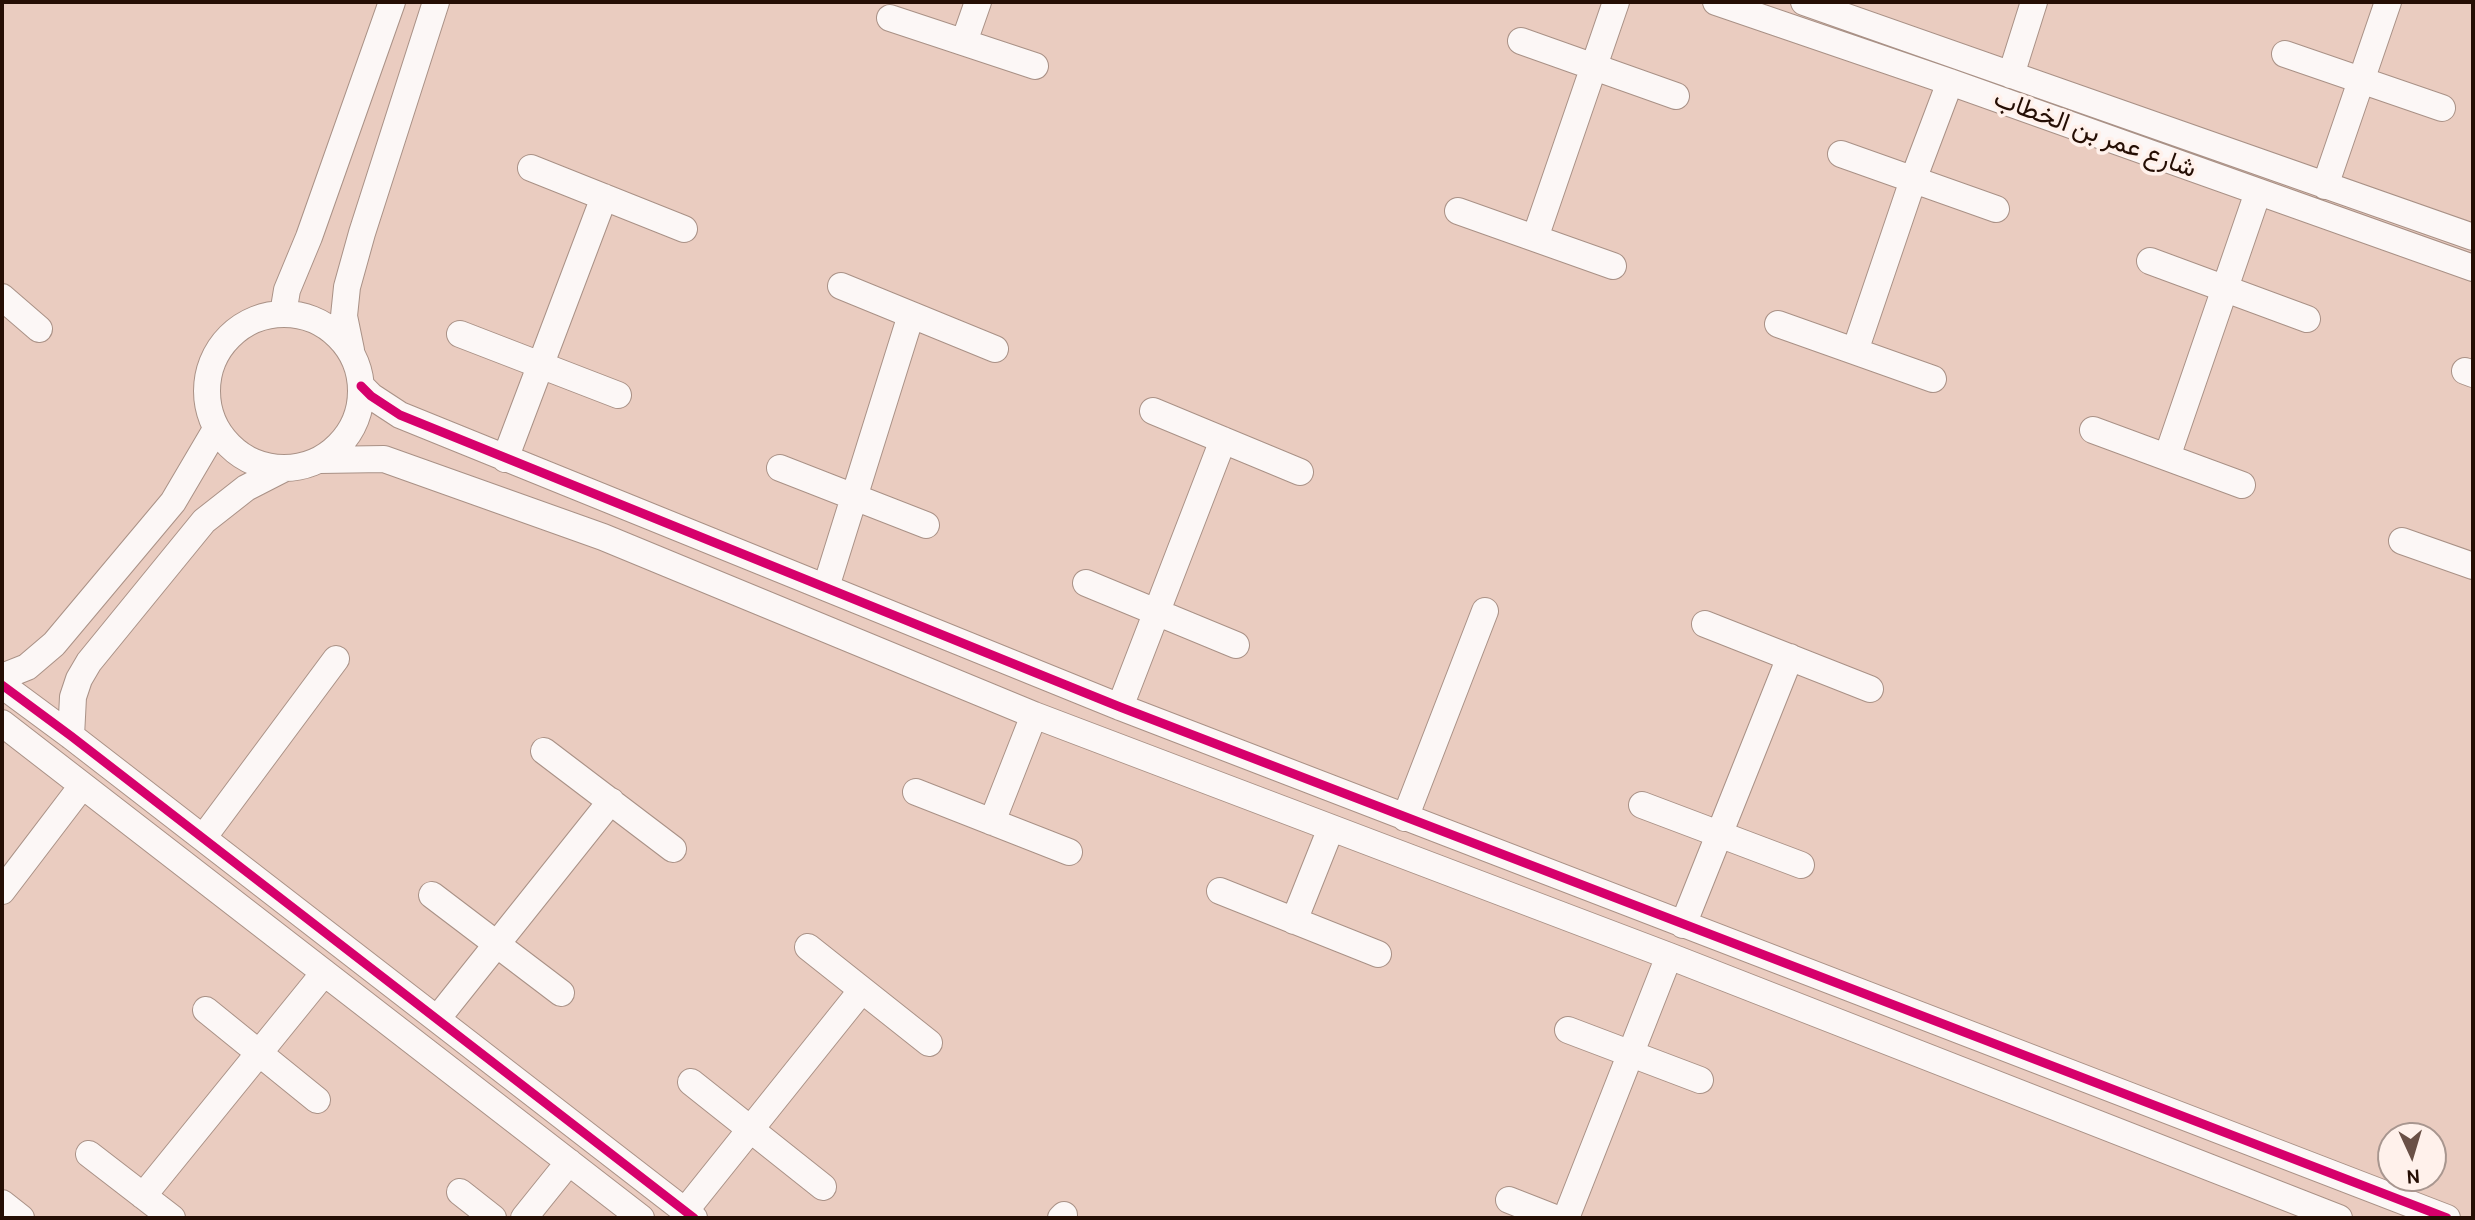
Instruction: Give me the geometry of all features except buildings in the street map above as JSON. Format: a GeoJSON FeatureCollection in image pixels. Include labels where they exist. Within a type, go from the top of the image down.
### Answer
{"type":"FeatureCollection","features":[{"type":"Feature","properties":{"kind":"street"},"geometry":{"type":"LineString","coordinates":[[283,314],[287,290],[309,237],[392,2]]}},
{"type":"Feature","properties":{"kind":"street"},"geometry":{"type":"LineString","coordinates":[[320,460],[334,449],[351,429],[360,404],[358,369],[344,316],[347,287],[436,2]]}},
{"type":"Feature","properties":{"kind":"street"},"geometry":{"type":"LineString","coordinates":[[964,42],[978,2]]}},
{"type":"Feature","properties":{"kind":"street"},"geometry":{"type":"LineString","coordinates":[[1535,238],[1616,2]]}},
{"type":"Feature","properties":{"kind":"street","name":"شارع عمر بن الخطاب"},"geometry":{"type":"LineString","coordinates":[[1716,2],[2473,268]]}},
{"type":"Feature","properties":{"kind":"street","name":"شارع عمر بن الخطاب"},"geometry":{"type":"LineString","coordinates":[[1804,2],[2473,237]]}},
{"type":"Feature","properties":{"kind":"street"},"geometry":{"type":"LineString","coordinates":[[2011,75],[2035,2]]}},
{"type":"Feature","properties":{"kind":"street"},"geometry":{"type":"LineString","coordinates":[[2325,186],[2388,2]]}},
{"type":"Feature","properties":{"kind":"street"},"geometry":{"type":"LineString","coordinates":[[890,18],[1035,66]]}},
{"type":"Feature","properties":{"kind":"street"},"geometry":{"type":"LineString","coordinates":[[1521,41],[1676,96]]}},
{"type":"Feature","properties":{"kind":"street"},"geometry":{"type":"LineString","coordinates":[[2285,54],[2442,108]]}},
{"type":"Feature","properties":{"kind":"street"},"geometry":{"type":"LineString","coordinates":[[1855,351],[1913,180],[1950,82]]}},
{"type":"Feature","properties":{"kind":"street"},"geometry":{"type":"LineString","coordinates":[[1841,154],[1996,209]]}},
{"type":"Feature","properties":{"kind":"street"},"geometry":{"type":"LineString","coordinates":[[531,168],[684,229]]}},
{"type":"Feature","properties":{"kind":"street"},"geometry":{"type":"LineString","coordinates":[[2167,457],[2258,192]]}},
{"type":"Feature","properties":{"kind":"street"},"geometry":{"type":"LineString","coordinates":[[505,459],[604,197]]}},
{"type":"Feature","properties":{"kind":"street"},"geometry":{"type":"LineString","coordinates":[[1458,211],[1613,266]]}},
{"type":"Feature","properties":{"kind":"street"},"geometry":{"type":"LineString","coordinates":[[2150,261],[2307,319]]}},
{"type":"Feature","properties":{"kind":"street"},"geometry":{"type":"LineString","coordinates":[[841,286],[995,349]]}},
{"type":"Feature","properties":{"kind":"street"},"geometry":{"type":"LineString","coordinates":[[2,297],[39,329]]}},
{"type":"Feature","properties":{"kind":"street"},"geometry":{"type":"LineString","coordinates":[[285,468],[267,466],[249,459],[234,449],[216,429],[209,408],[207,383],[211,364],[220,348],[232,334],[247,323],[265,316],[283,314],[303,316],[322,324],[339,336],[352,352]]}},
{"type":"Feature","properties":{"kind":"street"},"geometry":{"type":"LineString","coordinates":[[826,587],[911,314]]}},
{"type":"Feature","properties":{"kind":"street"},"geometry":{"type":"LineString","coordinates":[[1778,324],[1933,379]]}},
{"type":"Feature","properties":{"kind":"street"},"geometry":{"type":"LineString","coordinates":[[460,334],[618,395]]}},
{"type":"Feature","properties":{"kind":"street"},"geometry":{"type":"LineString","coordinates":[[361,386],[389,410],[1120,707],[2447,1218]]}},
{"type":"Feature","properties":{"kind":"street"},"geometry":{"type":"LineString","coordinates":[[1153,411],[1300,472]]}},
{"type":"Feature","properties":{"kind":"street"},"geometry":{"type":"LineString","coordinates":[[2,677],[27,667],[54,644],[173,502],[216,429]]}},
{"type":"Feature","properties":{"kind":"street"},"geometry":{"type":"LineString","coordinates":[[2093,430],[2242,485]]}},
{"type":"Feature","properties":{"kind":"street"},"geometry":{"type":"LineString","coordinates":[[1120,707],[1223,440]]}},
{"type":"Feature","properties":{"kind":"street"},"geometry":{"type":"LineString","coordinates":[[71,736],[72,697],[89,662],[204,521],[246,488],[285,468],[320,460],[384,459],[603,537],[1034,715],[1669,956],[2339,1218]]}},
{"type":"Feature","properties":{"kind":"street"},"geometry":{"type":"LineString","coordinates":[[780,468],[926,525]]}},
{"type":"Feature","properties":{"kind":"street"},"geometry":{"type":"LineString","coordinates":[[603,537],[619,505]]}},
{"type":"Feature","properties":{"kind":"street"},"geometry":{"type":"LineString","coordinates":[[2402,541],[2473,566]]}},
{"type":"Feature","properties":{"kind":"street"},"geometry":{"type":"LineString","coordinates":[[1086,583],[1236,645]]}},
{"type":"Feature","properties":{"kind":"street"},"geometry":{"type":"LineString","coordinates":[[1405,818],[1485,611]]}},
{"type":"Feature","properties":{"kind":"street"},"geometry":{"type":"LineString","coordinates":[[1705,624],[1870,689]]}},
{"type":"Feature","properties":{"kind":"street"},"geometry":{"type":"LineString","coordinates":[[1683,925],[1790,657]]}},
{"type":"Feature","properties":{"kind":"street"},"geometry":{"type":"LineString","coordinates":[[203,838],[336,659]]}},
{"type":"Feature","properties":{"kind":"street"},"geometry":{"type":"LineString","coordinates":[[2,685],[690,1215],[751,1129],[862,990]]}},
{"type":"Feature","properties":{"kind":"street"},"geometry":{"type":"LineString","coordinates":[[992,822],[1034,715]]}},
{"type":"Feature","properties":{"kind":"street"},"geometry":{"type":"LineString","coordinates":[[2,723],[641,1218]]}},
{"type":"Feature","properties":{"kind":"street"},"geometry":{"type":"LineString","coordinates":[[544,751],[673,849]]}},
{"type":"Feature","properties":{"kind":"street"},"geometry":{"type":"LineString","coordinates":[[2,891],[82,786]]}},
{"type":"Feature","properties":{"kind":"street"},"geometry":{"type":"LineString","coordinates":[[916,792],[1069,852]]}},
{"type":"Feature","properties":{"kind":"street"},"geometry":{"type":"LineString","coordinates":[[437,1019],[611,802]]}},
{"type":"Feature","properties":{"kind":"street"},"geometry":{"type":"LineString","coordinates":[[1642,805],[1801,865]]}},
{"type":"Feature","properties":{"kind":"street"},"geometry":{"type":"LineString","coordinates":[[1294,921],[1331,828]]}},
{"type":"Feature","properties":{"kind":"street"},"geometry":{"type":"LineString","coordinates":[[237,906],[258,880]]}},
{"type":"Feature","properties":{"kind":"street"},"geometry":{"type":"LineString","coordinates":[[1220,891],[1378,954]]}},
{"type":"Feature","properties":{"kind":"street"},"geometry":{"type":"LineString","coordinates":[[432,895],[561,993]]}},
{"type":"Feature","properties":{"kind":"street"},"geometry":{"type":"LineString","coordinates":[[808,947],[929,1043]]}},
{"type":"Feature","properties":{"kind":"street"},"geometry":{"type":"LineString","coordinates":[[1566,1218],[1669,956]]}},
{"type":"Feature","properties":{"kind":"street"},"geometry":{"type":"LineString","coordinates":[[143,1196],[324,973]]}},
{"type":"Feature","properties":{"kind":"street"},"geometry":{"type":"LineString","coordinates":[[206,1010],[317,1100]]}},
{"type":"Feature","properties":{"kind":"street"},"geometry":{"type":"LineString","coordinates":[[1568,1030],[1700,1080]]}},
{"type":"Feature","properties":{"kind":"street"},"geometry":{"type":"LineString","coordinates":[[691,1082],[823,1187]]}},
{"type":"Feature","properties":{"kind":"street"},"geometry":{"type":"LineString","coordinates":[[89,1154],[172,1218]]}},
{"type":"Feature","properties":{"kind":"street"},"geometry":{"type":"LineString","coordinates":[[524,1218],[569,1162]]}},
{"type":"Feature","properties":{"kind":"street"},"geometry":{"type":"LineString","coordinates":[[460,1192],[493,1218]]}},
{"type":"Feature","properties":{"kind":"street"},"geometry":{"type":"LineString","coordinates":[[1509,1200],[1555,1218]]}},
{"type":"Feature","properties":{"kind":"street"},"geometry":{"type":"LineString","coordinates":[[2,1203],[21,1218]]}},
{"type":"Feature","properties":{"kind":"cycle path"},"geometry":{"type":"LineString","coordinates":[[361,386],[400,415],[1120,707],[2447,1218]]}},
{"type":"Feature","properties":{"kind":"cycle path"},"geometry":{"type":"LineString","coordinates":[[2,685],[694,1218]]}}]}
